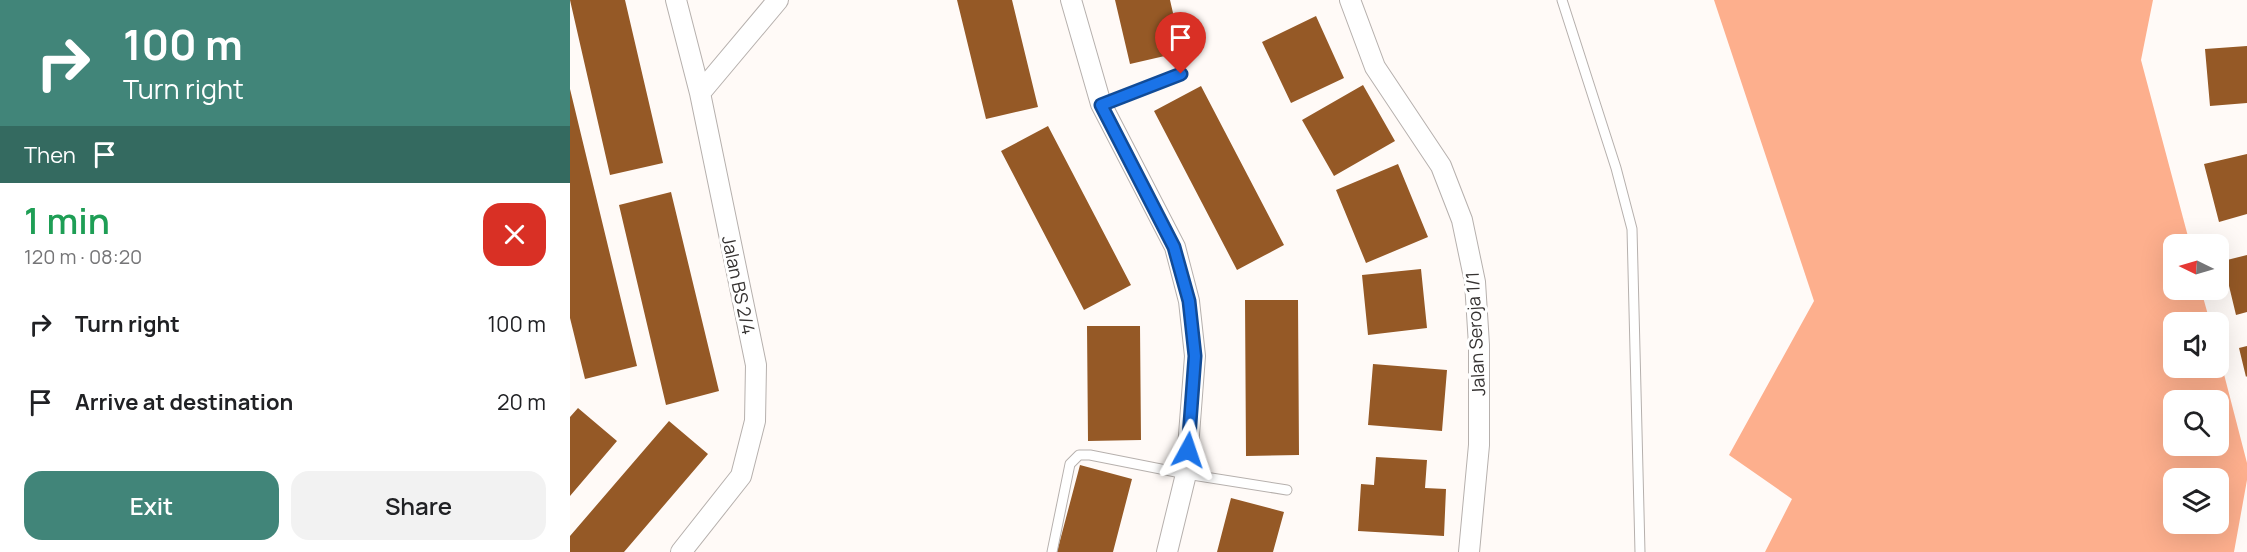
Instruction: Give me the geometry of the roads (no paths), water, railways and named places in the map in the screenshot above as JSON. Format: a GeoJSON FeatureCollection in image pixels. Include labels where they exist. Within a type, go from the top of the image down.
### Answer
{"type":"FeatureCollection","features":[{"type":"Feature","properties":{"kind":"street","name":"Jalan BS 2/4"},"geometry":{"type":"LineString","coordinates":[[676,0],[700,93],[756,365],[755,421],[741,476],[681,552]]}},
{"type":"Feature","properties":{"kind":"street"},"geometry":{"type":"LineString","coordinates":[[700,93],[778,0]]}},
{"type":"Feature","properties":{"kind":"street"},"geometry":{"type":"LineString","coordinates":[[1071,0],[1101,105],[1174,247],[1189,301],[1195,356],[1186,474],[1167,552]]}},
{"type":"Feature","properties":{"kind":"street","name":"Jalan Seroja 1/1"},"geometry":{"type":"LineString","coordinates":[[1350,0],[1375,67],[1441,166],[1462,220],[1475,282],[1479,345],[1479,446],[1469,552]]}},
{"type":"Feature","properties":{"kind":"lane"},"geometry":{"type":"LineString","coordinates":[[1562,0],[1616,168],[1632,229],[1640,552]]}},
{"type":"Feature","properties":{"kind":"lane"},"geometry":{"type":"LineString","coordinates":[[1101,105],[1181,74]]}},
{"type":"Feature","properties":{"kind":"lane"},"geometry":{"type":"LineString","coordinates":[[1052,552],[1070,464],[1079,455],[1090,455],[1186,474],[1287,490]]}}]}
